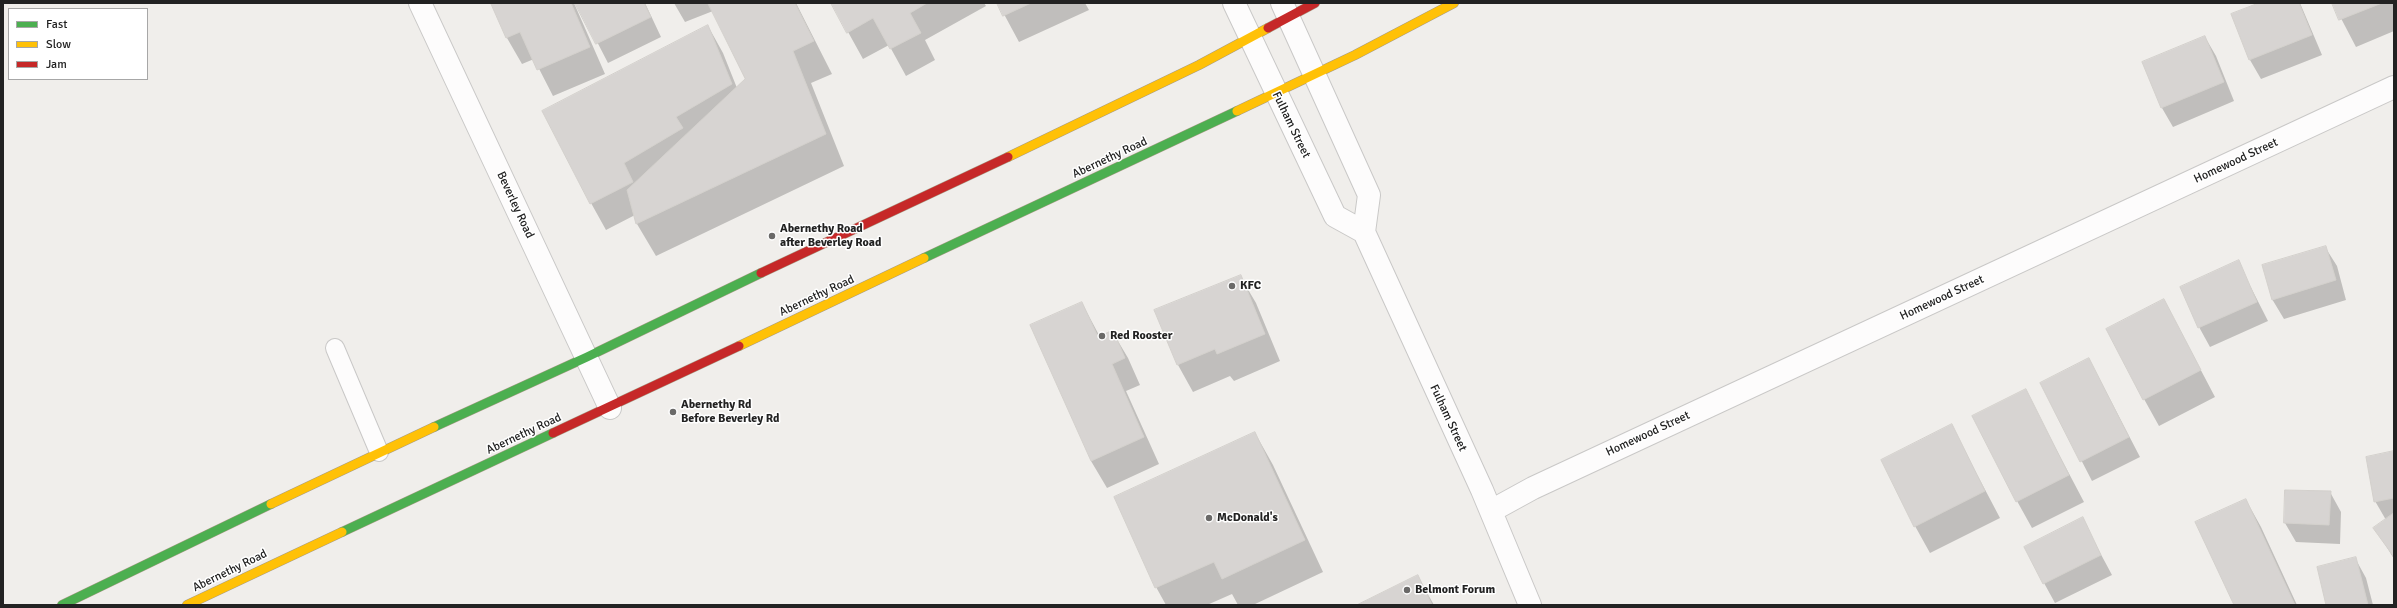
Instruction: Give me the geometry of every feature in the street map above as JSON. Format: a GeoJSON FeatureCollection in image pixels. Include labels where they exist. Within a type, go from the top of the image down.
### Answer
{"type":"FeatureCollection","features":[{"type":"Feature","properties":{"kind":"main road"},"geometry":{"type":"LineString","coordinates":[[62,605],[379,452],[587,357],[694,304],[946,187],[1199,65],[1249,38],[1285,10],[1314,3]]}},
{"type":"Feature","properties":{"kind":"main road","name":"Abernethy Road"},"geometry":{"type":"LineString","coordinates":[[187,605],[335,534],[610,408],[1355,55],[1454,3]]}},
{"type":"Feature","properties":{"kind":"street","name":"Beverley Road"},"geometry":{"type":"LineString","coordinates":[[420,3],[610,408]]}},
{"type":"Feature","properties":{"kind":"street","name":"Fulham Street"},"geometry":{"type":"LineString","coordinates":[[1234,3],[1275,93],[1335,216],[1364,232],[1491,511],[1530,605]]}},
{"type":"Feature","properties":{"kind":"street"},"geometry":{"type":"LineString","coordinates":[[1285,10],[1369,195],[1364,232]]}},
{"type":"Feature","properties":{"kind":"street","name":"Homewood Street"},"geometry":{"type":"LineString","coordinates":[[1491,511],[1540,484],[2394,87]]}},
{"type":"Feature","properties":{"kind":"lane"},"geometry":{"type":"LineString","coordinates":[[334,348],[379,452]]}},
{"type":"Feature","properties":{"kind":"building"},"geometry":{"type":"Polygon","coordinates":[[[571,3],[590,47],[537,70],[520,32],[506,38],[491,4],[571,3]]]}},
{"type":"Feature","properties":{"kind":"building"},"geometry":{"type":"Polygon","coordinates":[[[575,3],[644,3],[651,17],[596,44],[575,3]]]}},
{"type":"Feature","properties":{"kind":"building"},"geometry":{"type":"Polygon","coordinates":[[[708,3],[795,3],[814,41],[793,51],[826,134],[636,224],[627,190],[745,79],[708,3]]]}},
{"type":"Feature","properties":{"kind":"building"},"geometry":{"type":"Polygon","coordinates":[[[831,3],[927,3],[910,13],[921,33],[890,49],[873,18],[847,33],[831,3]]]}},
{"type":"Feature","properties":{"kind":"building"},"geometry":{"type":"Polygon","coordinates":[[[997,3],[1031,3],[1003,16],[997,3]]]}},
{"type":"Feature","properties":{"kind":"building"},"geometry":{"type":"Polygon","coordinates":[[[2259,3],[2299,3],[2312,35],[2249,60],[2231,14],[2259,3]]]}},
{"type":"Feature","properties":{"kind":"building"},"geometry":{"type":"Polygon","coordinates":[[[2332,3],[2382,3],[2339,20],[2332,3]]]}},
{"type":"Feature","properties":{"kind":"building"},"geometry":{"type":"Polygon","coordinates":[[[708,25],[732,84],[676,117],[683,128],[624,163],[633,182],[590,204],[542,111],[708,25]]]}},
{"type":"Feature","properties":{"kind":"building"},"geometry":{"type":"Polygon","coordinates":[[[2205,36],[2224,82],[2161,108],[2142,62],[2205,36]]]}},
{"type":"Feature","properties":{"kind":"building"},"geometry":{"type":"Polygon","coordinates":[[[2326,246],[2336,280],[2272,300],[2262,265],[2326,246]]]}},
{"type":"Feature","properties":{"kind":"building"},"geometry":{"type":"Polygon","coordinates":[[[2239,260],[2257,302],[2198,328],[2180,287],[2239,260]]]}},
{"type":"Feature","properties":{"kind":"building"},"geometry":{"type":"Polygon","coordinates":[[[1241,275],[1265,334],[1217,354],[1215,349],[1177,365],[1154,310],[1241,275]]]}},
{"type":"Feature","properties":{"kind":"building"},"geometry":{"type":"Polygon","coordinates":[[[2164,299],[2201,370],[2143,400],[2106,329],[2164,299]]]}},
{"type":"Feature","properties":{"kind":"building"},"geometry":{"type":"Polygon","coordinates":[[[1082,302],[1098,337],[1113,330],[1125,358],[1112,364],[1144,437],[1091,461],[1030,325],[1082,302]]]}},
{"type":"Feature","properties":{"kind":"building"},"geometry":{"type":"Polygon","coordinates":[[[2089,358],[2129,437],[2080,462],[2040,383],[2089,358]]]}},
{"type":"Feature","properties":{"kind":"building"},"geometry":{"type":"Polygon","coordinates":[[[2026,389],[2069,475],[2016,502],[1972,416],[2026,389]]]}},
{"type":"Feature","properties":{"kind":"building"},"geometry":{"type":"Polygon","coordinates":[[[1952,424],[1985,491],[1914,527],[1881,460],[1952,424]]]}},
{"type":"Feature","properties":{"kind":"building","name":"McDonald's"},"geometry":{"type":"Polygon","coordinates":[[[1255,432],[1305,540],[1222,579],[1214,562],[1155,588],[1114,497],[1255,432]]]}},
{"type":"Feature","properties":{"kind":"building"},"geometry":{"type":"Polygon","coordinates":[[[2394,451],[2394,498],[2374,502],[2366,457],[2394,451]]]}},
{"type":"Feature","properties":{"kind":"building"},"geometry":{"type":"Polygon","coordinates":[[[2285,490],[2331,491],[2329,525],[2284,523],[2285,490]]]}},
{"type":"Feature","properties":{"kind":"building"},"geometry":{"type":"Polygon","coordinates":[[[2246,499],[2295,605],[2234,605],[2195,522],[2246,499]]]}},
{"type":"Feature","properties":{"kind":"building"},"geometry":{"type":"Polygon","coordinates":[[[2394,513],[2394,557],[2373,528],[2394,513]]]}},
{"type":"Feature","properties":{"kind":"building"},"geometry":{"type":"Polygon","coordinates":[[[2083,517],[2101,555],[2043,584],[2024,547],[2083,517]]]}},
{"type":"Feature","properties":{"kind":"building"},"geometry":{"type":"Polygon","coordinates":[[[2356,557],[2368,605],[2326,605],[2317,567],[2356,557]]]}},
{"type":"Feature","properties":{"kind":"building","name":"Belmont Forum"},"geometry":{"type":"Polygon","coordinates":[[[1418,575],[1432,605],[1357,605],[1418,575]]]}},
{"type":"Feature","properties":{"kind":"traffic: fast"},"geometry":{"type":"LineString","coordinates":[[924,258],[1237,111]]}},
{"type":"Feature","properties":{"kind":"traffic: fast"},"geometry":{"type":"LineString","coordinates":[[434,427],[587,357],[761,273]]}},
{"type":"Feature","properties":{"kind":"traffic: fast"},"geometry":{"type":"LineString","coordinates":[[342,532],[553,433]]}},
{"type":"Feature","properties":{"kind":"traffic: fast"},"geometry":{"type":"LineString","coordinates":[[62,605],[271,504]]}},
{"type":"Feature","properties":{"kind":"traffic: slow"},"geometry":{"type":"LineString","coordinates":[[1237,111],[1355,55],[1454,3]]}},
{"type":"Feature","properties":{"kind":"traffic: slow"},"geometry":{"type":"LineString","coordinates":[[1008,157],[1199,65],[1268,28]]}},
{"type":"Feature","properties":{"kind":"traffic: slow"},"geometry":{"type":"LineString","coordinates":[[739,346],[924,258]]}},
{"type":"Feature","properties":{"kind":"traffic: slow"},"geometry":{"type":"LineString","coordinates":[[271,504],[434,427]]}},
{"type":"Feature","properties":{"kind":"traffic: slow"},"geometry":{"type":"LineString","coordinates":[[187,605],[342,532]]}},
{"type":"Feature","properties":{"kind":"traffic: jam"},"geometry":{"type":"LineString","coordinates":[[1268,28],[1315,3]]}},
{"type":"Feature","properties":{"kind":"traffic: jam"},"geometry":{"type":"LineString","coordinates":[[761,273],[1008,157]]}},
{"type":"Feature","properties":{"kind":"traffic: jam"},"geometry":{"type":"LineString","coordinates":[[553,433],[739,346]]}},
{"type":"Feature","properties":{"kind":"place","name":"Abernethy Road after Beverley Road"},"geometry":{"type":"Point","coordinates":[772,236]}},
{"type":"Feature","properties":{"kind":"place","name":"KFC"},"geometry":{"type":"Point","coordinates":[1232,286]}},
{"type":"Feature","properties":{"kind":"place","name":"Red Rooster"},"geometry":{"type":"Point","coordinates":[1102,336]}},
{"type":"Feature","properties":{"kind":"place","name":"Abernethy Rd Before Beverley Rd"},"geometry":{"type":"Point","coordinates":[673,412]}},
{"type":"Feature","properties":{"kind":"place","name":"McDonald's"},"geometry":{"type":"Point","coordinates":[1209,518]}},
{"type":"Feature","properties":{"kind":"place","name":"Belmont Forum"},"geometry":{"type":"Point","coordinates":[1407,590]}}]}
